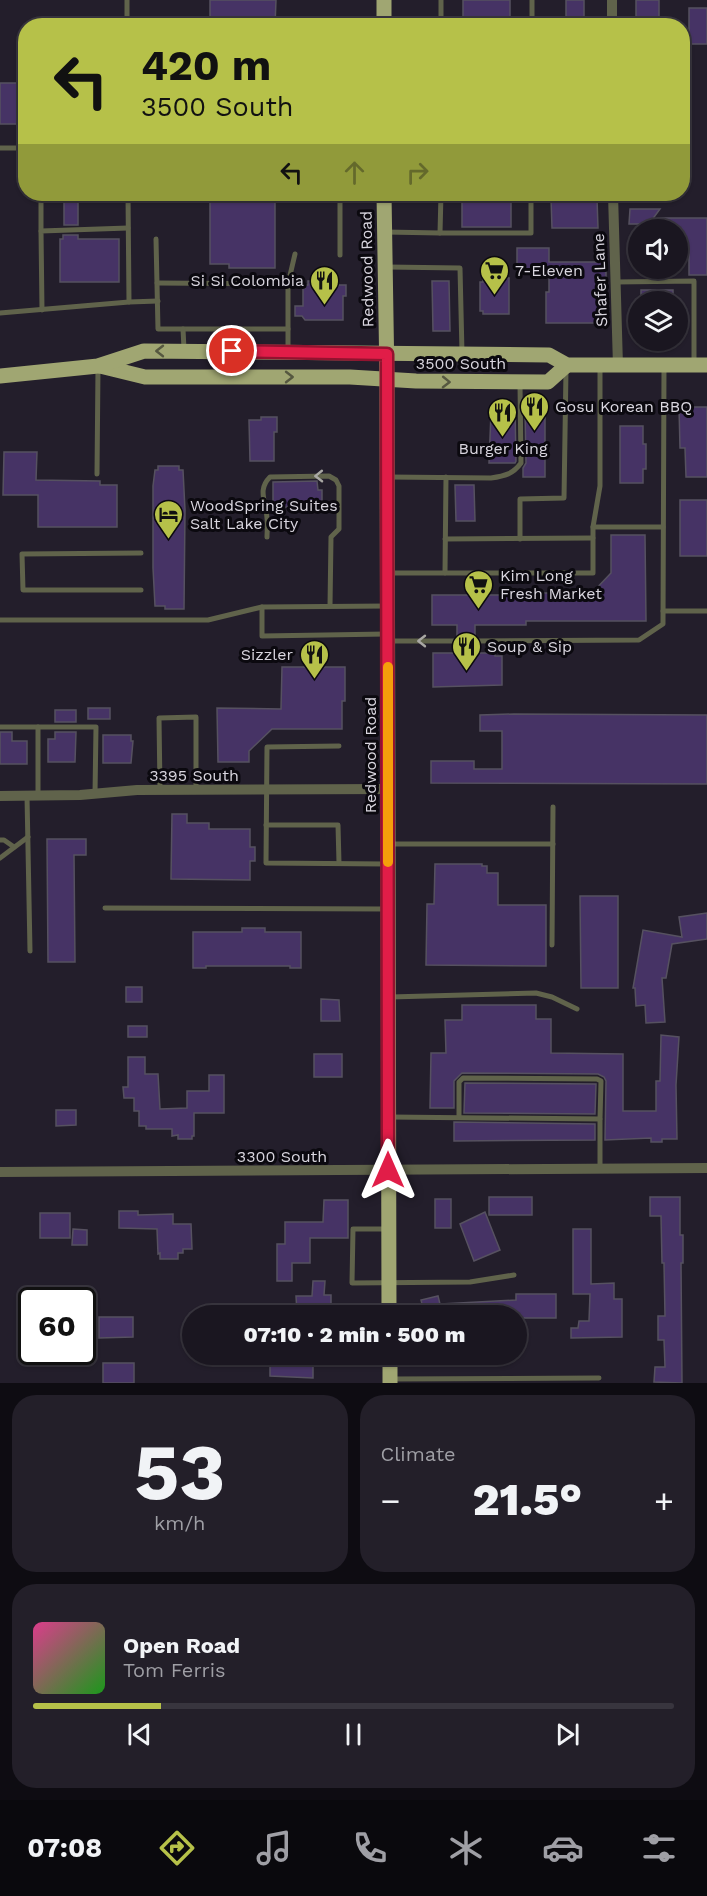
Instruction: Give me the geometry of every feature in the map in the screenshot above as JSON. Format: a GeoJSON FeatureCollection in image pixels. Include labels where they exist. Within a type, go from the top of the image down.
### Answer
{"type":"FeatureCollection","features":[{"type":"Feature","properties":{"kind":"main road"},"geometry":{"type":"LineString","coordinates":[[384,0],[384,18]]}},
{"type":"Feature","properties":{"kind":"main road","name":"Redwood Road"},"geometry":{"type":"LineString","coordinates":[[384,201],[388,477],[389,1305]]}},
{"type":"Feature","properties":{"kind":"main road","name":"3500 South"},"geometry":{"type":"LineString","coordinates":[[0,375],[98,366],[144,351],[549,355],[567,366],[700,365]]}},
{"type":"Feature","properties":{"kind":"main road","name":"3500 South"},"geometry":{"type":"LineString","coordinates":[[98,366],[145,377],[350,377],[387,380],[548,382],[567,366]]}},
{"type":"Feature","properties":{"kind":"main road"},"geometry":{"type":"LineString","coordinates":[[390,1365],[390,1381]]}},
{"type":"Feature","properties":{"kind":"street"},"geometry":{"type":"LineString","coordinates":[[612,0],[612,18]]}},
{"type":"Feature","properties":{"kind":"street","name":"Shafer Lane"},"geometry":{"type":"LineString","coordinates":[[613,201],[618,366]]}},
{"type":"Feature","properties":{"kind":"street","name":"3395 South"},"geometry":{"type":"LineString","coordinates":[[0,796],[160,790],[388,789]]}},
{"type":"Feature","properties":{"kind":"street","name":"3300 South"},"geometry":{"type":"LineString","coordinates":[[0,1172],[707,1168]]}},
{"type":"Feature","properties":{"kind":"lane"},"geometry":{"type":"LineString","coordinates":[[127,0],[127,18]]}},
{"type":"Feature","properties":{"kind":"lane"},"geometry":{"type":"LineString","coordinates":[[441,0],[441,18]]}},
{"type":"Feature","properties":{"kind":"lane"},"geometry":{"type":"LineString","coordinates":[[532,0],[532,18]]}},
{"type":"Feature","properties":{"kind":"lane"},"geometry":{"type":"LineString","coordinates":[[0,148],[18,148]]}},
{"type":"Feature","properties":{"kind":"lane"},"geometry":{"type":"LineString","coordinates":[[41,201],[42,310]]}},
{"type":"Feature","properties":{"kind":"lane"},"geometry":{"type":"LineString","coordinates":[[128,201],[129,302]]}},
{"type":"Feature","properties":{"kind":"lane"},"geometry":{"type":"LineString","coordinates":[[340,201],[340,255]]}},
{"type":"Feature","properties":{"kind":"lane"},"geometry":{"type":"LineString","coordinates":[[440,233],[441,201]]}},
{"type":"Feature","properties":{"kind":"lane"},"geometry":{"type":"LineString","coordinates":[[385,232],[531,232],[531,201]]}},
{"type":"Feature","properties":{"kind":"lane"},"geometry":{"type":"LineString","coordinates":[[41,231],[128,228]]}},
{"type":"Feature","properties":{"kind":"lane"},"geometry":{"type":"LineString","coordinates":[[156,239],[158,329],[288,329]]}},
{"type":"Feature","properties":{"kind":"lane"},"geometry":{"type":"LineString","coordinates":[[288,351],[288,284],[295,254]]}},
{"type":"Feature","properties":{"kind":"lane"},"geometry":{"type":"LineString","coordinates":[[385,267],[460,268],[462,355]]}},
{"type":"Feature","properties":{"kind":"lane"},"geometry":{"type":"LineString","coordinates":[[616,282],[694,281],[700,365]]}},
{"type":"Feature","properties":{"kind":"lane"},"geometry":{"type":"LineString","coordinates":[[158,283],[288,284]]}},
{"type":"Feature","properties":{"kind":"lane"},"geometry":{"type":"LineString","coordinates":[[0,313],[158,301]]}},
{"type":"Feature","properties":{"kind":"lane"},"geometry":{"type":"LineString","coordinates":[[183,329],[184,351]]}},
{"type":"Feature","properties":{"kind":"lane"},"geometry":{"type":"LineString","coordinates":[[475,641],[639,640],[663,624],[664,365]]}},
{"type":"Feature","properties":{"kind":"lane"},"geometry":{"type":"LineString","coordinates":[[97,474],[98,366]]}},
{"type":"Feature","properties":{"kind":"lane"},"geometry":{"type":"LineString","coordinates":[[520,538],[520,499],[564,498],[567,366]]}},
{"type":"Feature","properties":{"kind":"lane"},"geometry":{"type":"LineString","coordinates":[[388,573],[593,573],[593,527],[600,486],[600,366]]}},
{"type":"Feature","properties":{"kind":"lane"},"geometry":{"type":"LineString","coordinates":[[388,477],[491,478],[507,476],[516,470],[521,463],[520,382]]}},
{"type":"Feature","properties":{"kind":"lane"},"geometry":{"type":"LineString","coordinates":[[267,537],[267,516],[262,490],[270,477],[329,476],[336,480],[339,486],[339,529],[332,537],[330,606]]}},
{"type":"Feature","properties":{"kind":"lane"},"geometry":{"type":"LineString","coordinates":[[445,573],[446,477]]}},
{"type":"Feature","properties":{"kind":"lane"},"geometry":{"type":"LineString","coordinates":[[593,527],[663,527]]}},
{"type":"Feature","properties":{"kind":"lane"},"geometry":{"type":"LineString","coordinates":[[445,539],[593,538]]}},
{"type":"Feature","properties":{"kind":"lane"},"geometry":{"type":"LineString","coordinates":[[141,553],[22,555],[23,590],[141,590]]}},
{"type":"Feature","properties":{"kind":"lane"},"geometry":{"type":"LineString","coordinates":[[0,620],[208,620],[262,607],[388,606]]}},
{"type":"Feature","properties":{"kind":"lane"},"geometry":{"type":"LineString","coordinates":[[262,607],[262,636],[457,641]]}},
{"type":"Feature","properties":{"kind":"lane"},"geometry":{"type":"LineString","coordinates":[[663,610],[707,611]]}},
{"type":"Feature","properties":{"kind":"lane"},"geometry":{"type":"LineString","coordinates":[[160,790],[159,718],[196,717],[196,790]]}},
{"type":"Feature","properties":{"kind":"lane"},"geometry":{"type":"LineString","coordinates":[[0,727],[96,727],[95,794]]}},
{"type":"Feature","properties":{"kind":"lane"},"geometry":{"type":"LineString","coordinates":[[38,727],[38,795]]}},
{"type":"Feature","properties":{"kind":"lane"},"geometry":{"type":"LineString","coordinates":[[339,746],[267,747],[266,863],[388,864]]}},
{"type":"Feature","properties":{"kind":"lane"},"geometry":{"type":"LineString","coordinates":[[27,796],[30,951]]}},
{"type":"Feature","properties":{"kind":"lane"},"geometry":{"type":"LineString","coordinates":[[552,945],[553,807]]}},
{"type":"Feature","properties":{"kind":"lane"},"geometry":{"type":"LineString","coordinates":[[266,825],[338,825],[339,863]]}},
{"type":"Feature","properties":{"kind":"lane"},"geometry":{"type":"LineString","coordinates":[[0,858],[27,837]]}},
{"type":"Feature","properties":{"kind":"lane"},"geometry":{"type":"LineString","coordinates":[[0,840],[14,847]]}},
{"type":"Feature","properties":{"kind":"lane"},"geometry":{"type":"LineString","coordinates":[[388,844],[553,844]]}},
{"type":"Feature","properties":{"kind":"lane"},"geometry":{"type":"LineString","coordinates":[[105,908],[388,909]]}},
{"type":"Feature","properties":{"kind":"lane"},"geometry":{"type":"LineString","coordinates":[[388,997],[536,993],[552,997],[577,1009]]}},
{"type":"Feature","properties":{"kind":"lane"},"geometry":{"type":"LineString","coordinates":[[459,1117],[459,1082],[463,1078],[597,1079],[601,1081],[600,1168]]}},
{"type":"Feature","properties":{"kind":"lane"},"geometry":{"type":"LineString","coordinates":[[388,1117],[600,1119]]}},
{"type":"Feature","properties":{"kind":"lane"},"geometry":{"type":"LineString","coordinates":[[389,1229],[352,1229],[352,1283],[470,1282],[514,1275]]}},
{"type":"Feature","properties":{"kind":"lane"},"geometry":{"type":"LineString","coordinates":[[390,1381],[599,1378]]}},
{"type":"Feature","properties":{"kind":"building"},"geometry":{"type":"Polygon","coordinates":[[[210,0],[276,0],[275,18],[210,18],[210,0]]]}},
{"type":"Feature","properties":{"kind":"building"},"geometry":{"type":"Polygon","coordinates":[[[463,0],[510,0],[510,18],[463,18],[463,0]]]}},
{"type":"Feature","properties":{"kind":"building"},"geometry":{"type":"Polygon","coordinates":[[[566,0],[584,0],[584,18],[566,18],[566,0]]]}},
{"type":"Feature","properties":{"kind":"building"},"geometry":{"type":"Polygon","coordinates":[[[636,0],[659,0],[659,17],[636,17],[636,0]]]}},
{"type":"Feature","properties":{"kind":"building"},"geometry":{"type":"Polygon","coordinates":[[[689,8],[707,8],[707,44],[690,44],[689,8]]]}},
{"type":"Feature","properties":{"kind":"building"},"geometry":{"type":"Polygon","coordinates":[[[0,83],[18,83],[18,124],[0,124],[0,83]]]}},
{"type":"Feature","properties":{"kind":"building"},"geometry":{"type":"Polygon","coordinates":[[[64,201],[78,201],[78,225],[64,225],[64,201]]]}},
{"type":"Feature","properties":{"kind":"building"},"geometry":{"type":"Polygon","coordinates":[[[210,201],[275,201],[275,268],[229,268],[229,264],[210,264],[210,201]]]}},
{"type":"Feature","properties":{"kind":"building"},"geometry":{"type":"Polygon","coordinates":[[[462,201],[511,201],[511,227],[462,227],[462,201]]]}},
{"type":"Feature","properties":{"kind":"building"},"geometry":{"type":"Polygon","coordinates":[[[551,201],[597,201],[598,228],[552,228],[551,201]]]}},
{"type":"Feature","properties":{"kind":"building"},"geometry":{"type":"Polygon","coordinates":[[[630,209],[660,209],[653,219],[629,219],[630,209]]]}},
{"type":"Feature","properties":{"kind":"building"},"geometry":{"type":"Polygon","coordinates":[[[707,218],[707,275],[689,275],[688,219],[659,219],[707,218]]]}},
{"type":"Feature","properties":{"kind":"building"},"geometry":{"type":"Polygon","coordinates":[[[63,235],[78,235],[78,239],[119,239],[119,282],[60,282],[60,239],[63,239],[63,235]]]}},
{"type":"Feature","properties":{"kind":"building"},"geometry":{"type":"Polygon","coordinates":[[[517,248],[549,248],[549,262],[606,262],[606,323],[546,323],[549,270],[517,271],[517,248]]]}},
{"type":"Feature","properties":{"kind":"building","name":"7-Eleven"},"geometry":{"type":"Polygon","coordinates":[[[483,278],[509,278],[509,314],[483,314],[483,311],[480,311],[480,282],[483,282],[483,278]]]}},
{"type":"Feature","properties":{"kind":"building"},"geometry":{"type":"Polygon","coordinates":[[[308,281],[333,281],[333,285],[346,285],[346,296],[343,296],[343,320],[305,320],[302,316],[295,316],[295,306],[303,306],[303,288],[308,285],[308,281]]]}},
{"type":"Feature","properties":{"kind":"building"},"geometry":{"type":"Polygon","coordinates":[[[432,281],[449,281],[450,331],[433,331],[432,281]]]}},
{"type":"Feature","properties":{"kind":"building"},"geometry":{"type":"Polygon","coordinates":[[[641,290],[673,290],[673,291],[641,290]]]}},
{"type":"Feature","properties":{"kind":"building"},"geometry":{"type":"Polygon","coordinates":[[[679,407],[707,407],[707,477],[686,477],[685,448],[680,448],[679,407]]]}},
{"type":"Feature","properties":{"kind":"building","name":"Burger King"},"geometry":{"type":"Polygon","coordinates":[[[515,409],[516,461],[515,463],[489,463],[491,413],[493,410],[515,409]]]}},
{"type":"Feature","properties":{"kind":"building","name":"Gosu Korean BBQ"},"geometry":{"type":"Polygon","coordinates":[[[525,410],[545,410],[545,477],[523,477],[523,468],[526,463],[525,410]]]}},
{"type":"Feature","properties":{"kind":"building"},"geometry":{"type":"Polygon","coordinates":[[[261,417],[277,417],[277,432],[274,432],[274,461],[250,461],[249,420],[261,420],[261,417]]]}},
{"type":"Feature","properties":{"kind":"building"},"geometry":{"type":"Polygon","coordinates":[[[620,426],[643,426],[646,469],[643,469],[643,483],[620,483],[620,426]]]}},
{"type":"Feature","properties":{"kind":"building"},"geometry":{"type":"Polygon","coordinates":[[[4,452],[37,452],[36,480],[100,481],[100,485],[117,485],[117,527],[38,527],[38,495],[3,495],[4,452]]]}},
{"type":"Feature","properties":{"kind":"building","name":"WoodSpring Suites Salt Lake City"},"geometry":{"type":"Polygon","coordinates":[[[158,466],[179,466],[179,470],[183,470],[184,609],[165,609],[165,606],[155,606],[153,486],[155,470],[158,470],[158,466]]]}},
{"type":"Feature","properties":{"kind":"building"},"geometry":{"type":"Polygon","coordinates":[[[317,481],[318,490],[322,490],[322,510],[273,507],[273,482],[317,481]]]}},
{"type":"Feature","properties":{"kind":"building"},"geometry":{"type":"Polygon","coordinates":[[[455,485],[474,485],[475,521],[456,521],[455,485]]]}},
{"type":"Feature","properties":{"kind":"building"},"geometry":{"type":"Polygon","coordinates":[[[680,500],[707,500],[707,556],[680,556],[680,500]]]}},
{"type":"Feature","properties":{"kind":"building"},"geometry":{"type":"Polygon","coordinates":[[[611,535],[645,535],[646,621],[526,621],[526,625],[475,625],[475,636],[470,640],[475,646],[475,653],[495,653],[495,656],[502,656],[502,685],[433,687],[433,653],[457,653],[457,646],[462,640],[457,636],[457,625],[432,625],[432,595],[592,593],[611,573],[611,535]]]}},
{"type":"Feature","properties":{"kind":"building"},"geometry":{"type":"Polygon","coordinates":[[[282,667],[345,667],[342,729],[272,729],[249,751],[249,762],[218,762],[217,708],[281,709],[282,667]]]}},
{"type":"Feature","properties":{"kind":"building"},"geometry":{"type":"Polygon","coordinates":[[[88,708],[110,708],[110,719],[88,719],[88,708]]]}},
{"type":"Feature","properties":{"kind":"building"},"geometry":{"type":"Polygon","coordinates":[[[55,710],[76,710],[76,722],[55,722],[55,710]]]}},
{"type":"Feature","properties":{"kind":"building"},"geometry":{"type":"Polygon","coordinates":[[[480,715],[707,715],[707,784],[431,783],[431,761],[474,761],[474,769],[502,769],[502,731],[480,731],[480,715]]]}},
{"type":"Feature","properties":{"kind":"building"},"geometry":{"type":"Polygon","coordinates":[[[0,732],[12,732],[12,741],[27,741],[27,764],[0,764],[0,732]]]}},
{"type":"Feature","properties":{"kind":"building"},"geometry":{"type":"Polygon","coordinates":[[[55,732],[76,732],[75,762],[48,762],[48,739],[55,739],[55,732]]]}},
{"type":"Feature","properties":{"kind":"building"},"geometry":{"type":"Polygon","coordinates":[[[103,735],[131,735],[131,741],[133,741],[131,763],[103,763],[103,735]]]}},
{"type":"Feature","properties":{"kind":"building"},"geometry":{"type":"Polygon","coordinates":[[[172,814],[187,814],[187,823],[209,823],[209,829],[250,829],[250,847],[255,847],[255,861],[250,861],[250,880],[171,879],[172,814]]]}},
{"type":"Feature","properties":{"kind":"building"},"geometry":{"type":"Polygon","coordinates":[[[47,839],[86,839],[86,855],[74,855],[75,962],[48,962],[47,839]]]}},
{"type":"Feature","properties":{"kind":"building"},"geometry":{"type":"Polygon","coordinates":[[[435,864],[482,864],[482,866],[487,866],[487,873],[498,873],[498,905],[546,905],[546,966],[426,965],[427,904],[434,904],[435,864]]]}},
{"type":"Feature","properties":{"kind":"building"},"geometry":{"type":"Polygon","coordinates":[[[580,896],[618,896],[618,988],[581,988],[580,896]]]}},
{"type":"Feature","properties":{"kind":"building"},"geometry":{"type":"Polygon","coordinates":[[[707,913],[707,939],[672,944],[666,978],[662,978],[665,1022],[646,1023],[645,1005],[636,1006],[635,988],[633,988],[643,930],[682,937],[679,917],[707,913]]]}},
{"type":"Feature","properties":{"kind":"building"},"geometry":{"type":"Polygon","coordinates":[[[242,928],[265,928],[265,932],[301,932],[301,968],[206,966],[206,968],[193,968],[193,932],[242,932],[242,928]]]}},
{"type":"Feature","properties":{"kind":"building"},"geometry":{"type":"Polygon","coordinates":[[[126,987],[142,987],[142,1002],[126,1002],[126,987]]]}},
{"type":"Feature","properties":{"kind":"building"},"geometry":{"type":"Polygon","coordinates":[[[321,999],[339,1000],[340,1021],[321,1021],[321,999]]]}},
{"type":"Feature","properties":{"kind":"building"},"geometry":{"type":"Polygon","coordinates":[[[462,1005],[536,1005],[536,1019],[551,1019],[551,1053],[623,1054],[623,1111],[656,1111],[656,1081],[660,1081],[661,1035],[679,1037],[676,1085],[677,1139],[662,1139],[662,1142],[651,1142],[651,1138],[605,1140],[606,1081],[598,1074],[462,1073],[454,1081],[454,1108],[430,1108],[431,1053],[446,1053],[445,1020],[462,1020],[462,1005]]]}},
{"type":"Feature","properties":{"kind":"building"},"geometry":{"type":"Polygon","coordinates":[[[128,1026],[147,1026],[147,1037],[128,1037],[128,1026]]]}},
{"type":"Feature","properties":{"kind":"building"},"geometry":{"type":"Polygon","coordinates":[[[314,1054],[342,1054],[342,1077],[314,1077],[314,1054]]]}},
{"type":"Feature","properties":{"kind":"building"},"geometry":{"type":"Polygon","coordinates":[[[128,1057],[145,1057],[145,1074],[158,1074],[160,1109],[187,1108],[187,1091],[209,1091],[209,1075],[224,1075],[224,1113],[194,1113],[192,1139],[178,1139],[178,1135],[172,1136],[172,1129],[146,1129],[146,1126],[139,1126],[139,1111],[134,1111],[134,1098],[124,1098],[123,1087],[128,1087],[128,1057]]]}},
{"type":"Feature","properties":{"kind":"building"},"geometry":{"type":"Polygon","coordinates":[[[465,1083],[596,1084],[595,1114],[464,1113],[465,1083]]]}},
{"type":"Feature","properties":{"kind":"building"},"geometry":{"type":"Polygon","coordinates":[[[56,1110],[76,1110],[76,1125],[56,1126],[56,1110]]]}},
{"type":"Feature","properties":{"kind":"building"},"geometry":{"type":"Polygon","coordinates":[[[454,1122],[595,1124],[595,1140],[454,1141],[454,1122]]]}},
{"type":"Feature","properties":{"kind":"building"},"geometry":{"type":"Polygon","coordinates":[[[489,1197],[532,1197],[532,1215],[489,1215],[489,1197]]]}},
{"type":"Feature","properties":{"kind":"building"},"geometry":{"type":"Polygon","coordinates":[[[650,1197],[680,1197],[680,1235],[683,1235],[683,1263],[681,1263],[682,1383],[654,1382],[655,1367],[665,1367],[664,1340],[658,1340],[658,1316],[665,1316],[664,1263],[662,1263],[661,1216],[650,1216],[650,1197]]]}},
{"type":"Feature","properties":{"kind":"building"},"geometry":{"type":"Polygon","coordinates":[[[435,1199],[451,1199],[451,1228],[435,1228],[435,1199]]]}},
{"type":"Feature","properties":{"kind":"building"},"geometry":{"type":"Polygon","coordinates":[[[324,1200],[348,1200],[348,1238],[310,1238],[310,1263],[292,1263],[292,1281],[277,1281],[277,1244],[285,1244],[285,1222],[323,1222],[324,1200]]]}},
{"type":"Feature","properties":{"kind":"building"},"geometry":{"type":"Polygon","coordinates":[[[119,1211],[138,1211],[138,1215],[173,1214],[173,1224],[191,1224],[192,1249],[183,1249],[183,1253],[178,1253],[178,1259],[160,1259],[157,1229],[119,1228],[119,1211]]]}},
{"type":"Feature","properties":{"kind":"building"},"geometry":{"type":"Polygon","coordinates":[[[485,1212],[500,1250],[474,1261],[460,1224],[485,1212]]]}},
{"type":"Feature","properties":{"kind":"building"},"geometry":{"type":"Polygon","coordinates":[[[40,1213],[70,1213],[70,1238],[40,1238],[40,1213]]]}},
{"type":"Feature","properties":{"kind":"building"},"geometry":{"type":"Polygon","coordinates":[[[73,1229],[87,1230],[87,1245],[72,1245],[73,1229]]]}},
{"type":"Feature","properties":{"kind":"building"},"geometry":{"type":"Polygon","coordinates":[[[573,1229],[591,1229],[591,1284],[614,1283],[614,1299],[622,1299],[622,1337],[571,1338],[571,1328],[578,1328],[579,1321],[589,1321],[590,1294],[573,1294],[573,1229]]]}},
{"type":"Feature","properties":{"kind":"building"},"geometry":{"type":"Polygon","coordinates":[[[313,1281],[325,1281],[324,1295],[331,1295],[331,1305],[297,1305],[296,1296],[312,1296],[313,1281]]]}},
{"type":"Feature","properties":{"kind":"building"},"geometry":{"type":"Polygon","coordinates":[[[516,1294],[556,1294],[556,1318],[527,1318],[527,1305],[422,1305],[421,1300],[438,1296],[440,1304],[516,1300],[516,1294]]]}},
{"type":"Feature","properties":{"kind":"building"},"geometry":{"type":"Polygon","coordinates":[[[99,1317],[133,1317],[133,1337],[99,1338],[99,1317]]]}},
{"type":"Feature","properties":{"kind":"building"},"geometry":{"type":"Polygon","coordinates":[[[103,1363],[134,1363],[134,1383],[103,1383],[103,1363]]]}},
{"type":"Feature","properties":{"kind":"building"},"geometry":{"type":"Polygon","coordinates":[[[270,1365],[313,1365],[313,1378],[270,1376],[270,1365]]]}},
{"type":"Feature","properties":{"kind":"slow traffic"},"geometry":{"type":"LineString","coordinates":[[388,667],[388,862]]}},
{"type":"Feature","properties":{"kind":"place","name":"7-Eleven"},"geometry":{"type":"Point","coordinates":[494,296]}},
{"type":"Feature","properties":{"kind":"place","name":"Si Si Colombia"},"geometry":{"type":"Point","coordinates":[325,306]}},
{"type":"Feature","properties":{"kind":"place","name":"Gosu Korean BBQ"},"geometry":{"type":"Point","coordinates":[534,432]}},
{"type":"Feature","properties":{"kind":"place","name":"Burger King"},"geometry":{"type":"Point","coordinates":[503,438]}},
{"type":"Feature","properties":{"kind":"place","name":"WoodSpring Suites Salt Lake City"},"geometry":{"type":"Point","coordinates":[169,540]}},
{"type":"Feature","properties":{"kind":"place","name":"Kim Long Fresh Market"},"geometry":{"type":"Point","coordinates":[479,610]}},
{"type":"Feature","properties":{"kind":"place","name":"Soup & Sip"},"geometry":{"type":"Point","coordinates":[466,672]}},
{"type":"Feature","properties":{"kind":"place","name":"Sizzler"},"geometry":{"type":"Point","coordinates":[314,680]}},
{"type":"Feature","properties":{"kind":"route"},"geometry":{"type":"LineString","coordinates":[[232,351],[387,354],[388,1170]]}}]}
